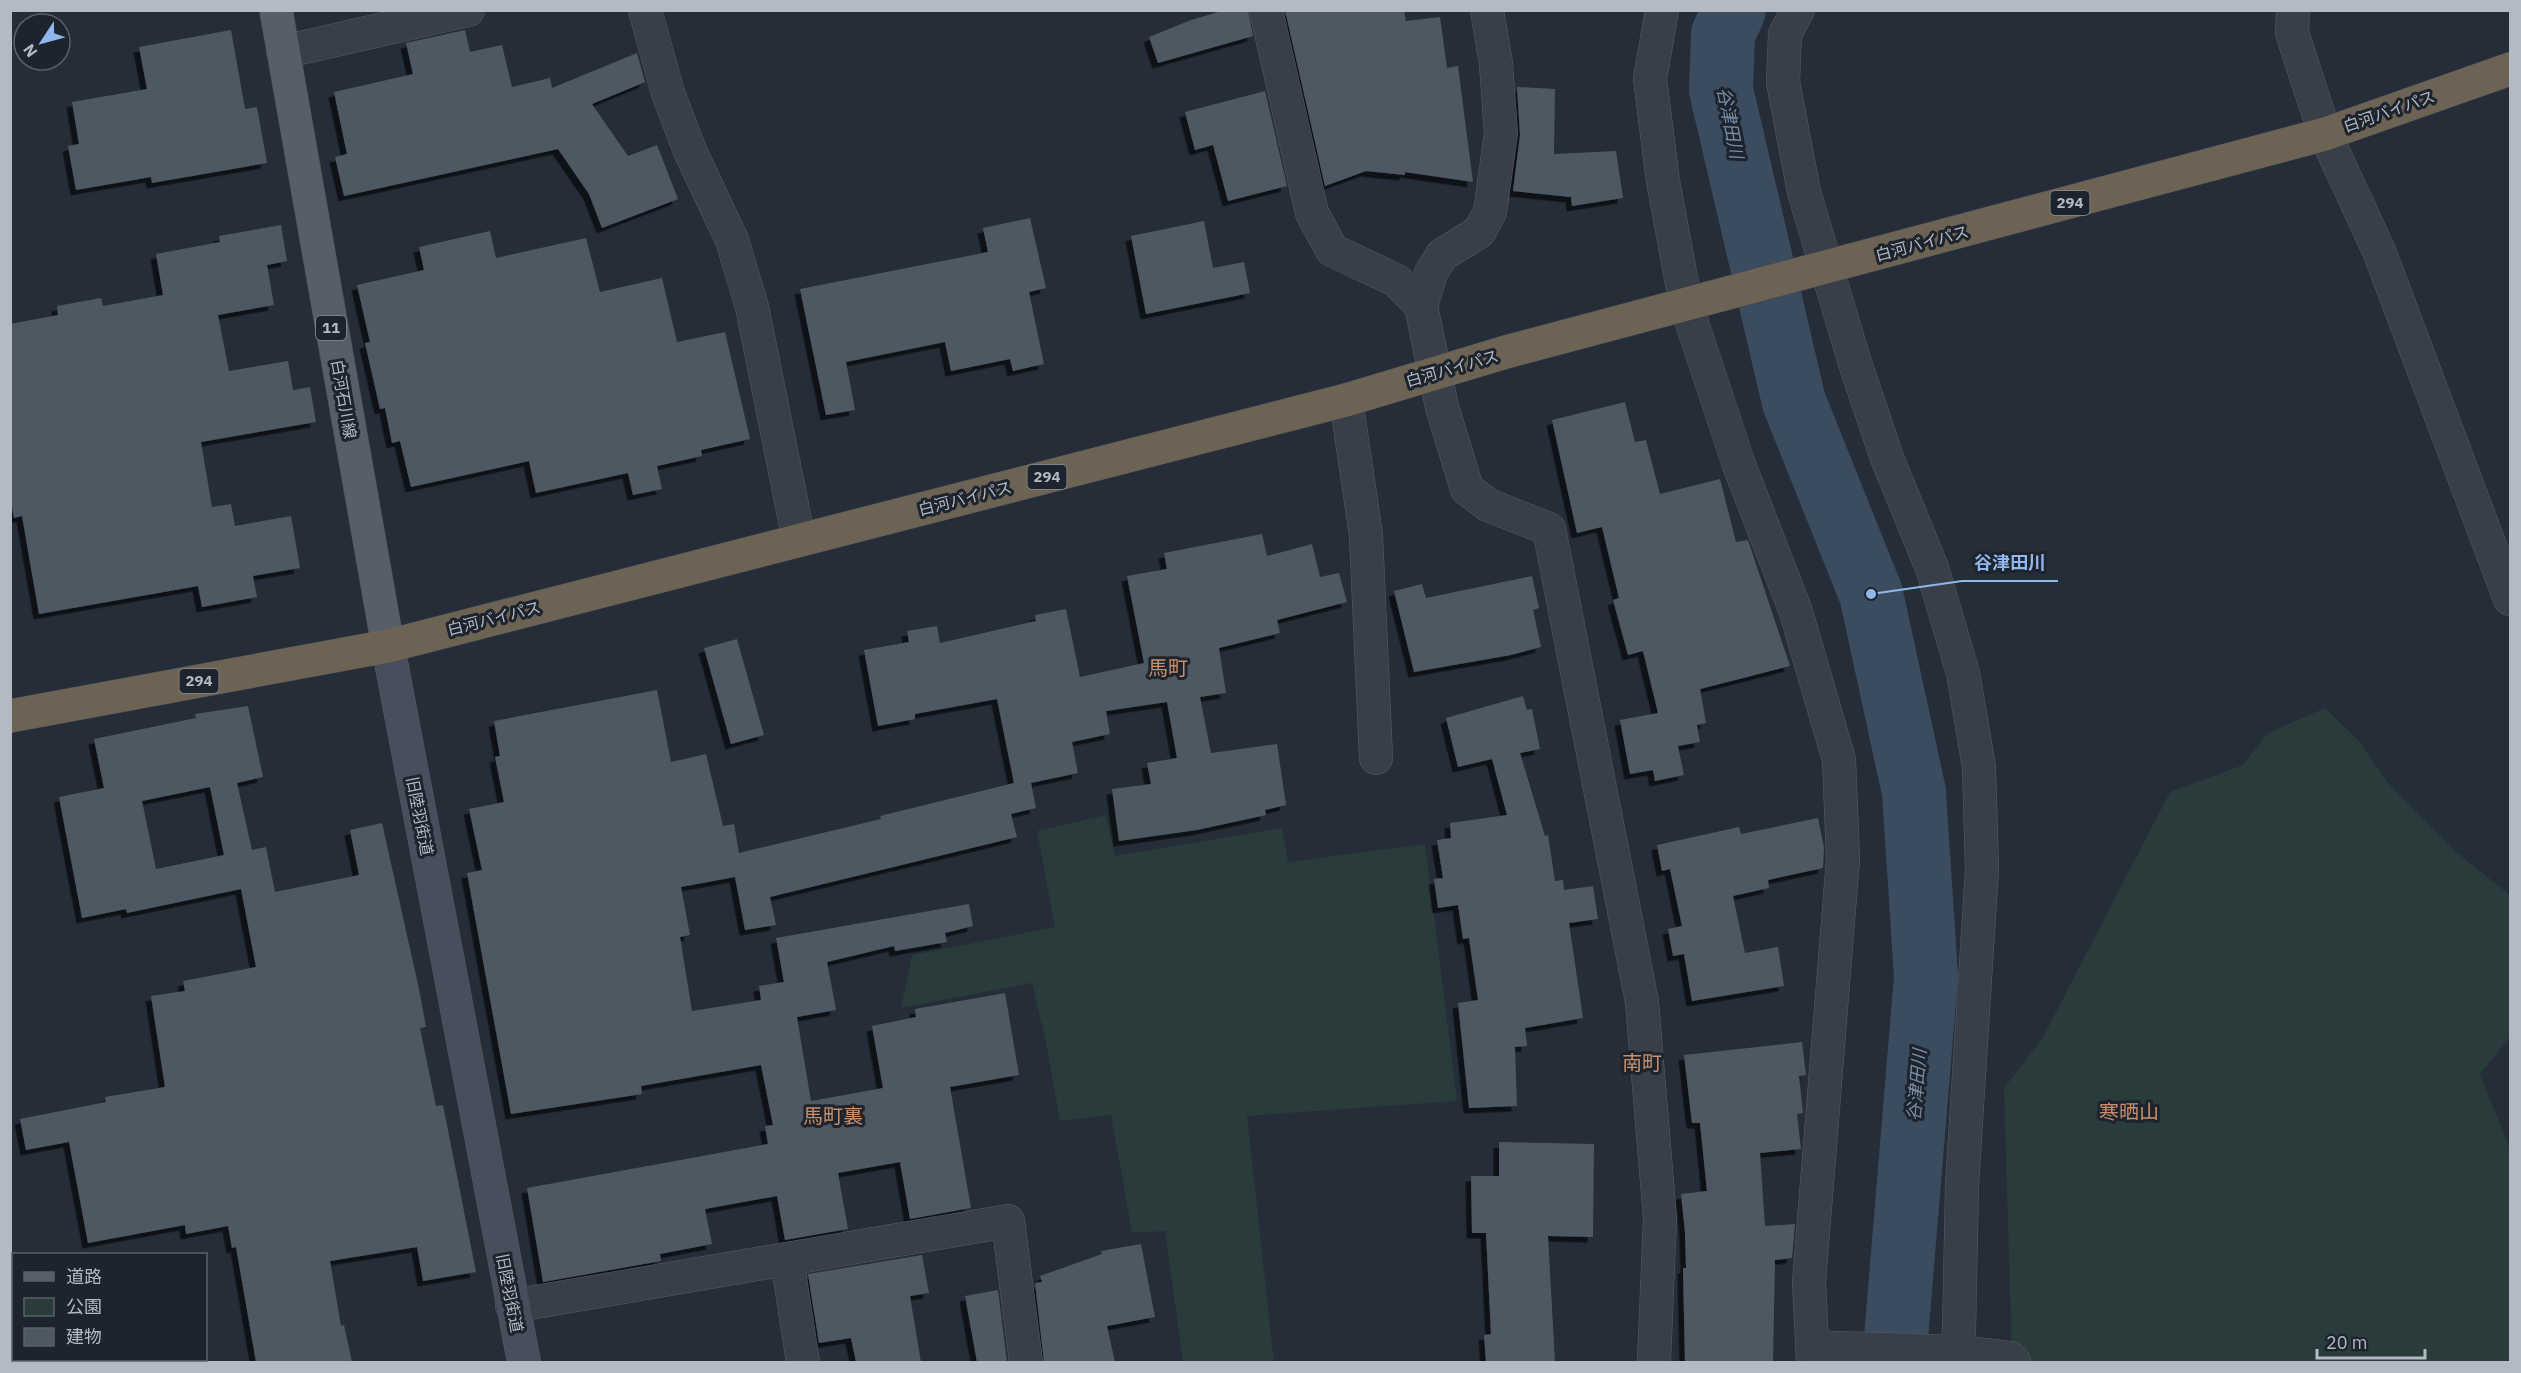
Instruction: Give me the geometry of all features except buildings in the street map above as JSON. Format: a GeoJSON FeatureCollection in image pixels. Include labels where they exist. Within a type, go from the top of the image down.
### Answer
{"type":"FeatureCollection","features":[{"type":"Feature","properties":{"kind":"highway","name":"白河バイパス"},"geometry":{"type":"LineString","coordinates":[[387,646],[1346,400],[1435,372],[2325,134],[2511,69]]}},
{"type":"Feature","properties":{"kind":"highway","name":"294"},"geometry":{"type":"LineString","coordinates":[[10,716],[387,646]]}},
{"type":"Feature","properties":{"kind":"main road","name":"白河石川線"},"geometry":{"type":"LineString","coordinates":[[276,10],[387,646]]}},
{"type":"Feature","properties":{"kind":"street"},"geometry":{"type":"LineString","coordinates":[[283,52],[468,10]]}},
{"type":"Feature","properties":{"kind":"street"},"geometry":{"type":"LineString","coordinates":[[645,10],[668,93],[690,151],[732,240],[752,307],[799,540]]}},
{"type":"Feature","properties":{"kind":"street"},"geometry":{"type":"LineString","coordinates":[[1266,10],[1312,213],[1332,250],[1397,281],[1422,306]]}},
{"type":"Feature","properties":{"kind":"street"},"geometry":{"type":"LineString","coordinates":[[1487,10],[1496,64],[1501,133],[1490,212],[1479,232],[1442,255],[1431,273],[1422,306],[1442,407],[1467,489],[1488,505],[1549,529],[1642,1002],[1660,1218],[1654,1362]]}},
{"type":"Feature","properties":{"kind":"street"},"geometry":{"type":"LineString","coordinates":[[1662,10],[1650,79],[1663,181],[1739,465],[1796,612],[1839,760],[1843,859],[1809,1282],[1813,1355],[1948,1355],[2010,1358],[2014,1362]]}},
{"type":"Feature","properties":{"kind":"street"},"geometry":{"type":"LineString","coordinates":[[1798,10],[1785,34],[1783,82],[1820,270],[1887,458],[1932,568],[1963,673],[1979,767],[1982,869],[1948,1355]]}},
{"type":"Feature","properties":{"kind":"street"},"geometry":{"type":"LineString","coordinates":[[2293,10],[2292,33],[2325,134],[2379,251],[2508,586]]}},
{"type":"Feature","properties":{"kind":"street"},"geometry":{"type":"LineString","coordinates":[[1346,400],[1366,535],[1376,758]]}},
{"type":"Feature","properties":{"kind":"street","name":"旧陸羽街道"},"geometry":{"type":"LineString","coordinates":[[387,646],[524,1362]]}},
{"type":"Feature","properties":{"kind":"street"},"geometry":{"type":"LineString","coordinates":[[512,1306],[1008,1221],[1026,1362]]}},
{"type":"Feature","properties":{"kind":"street"},"geometry":{"type":"LineString","coordinates":[[787,1259],[803,1362]]}},
{"type":"Feature","properties":{"kind":"green space"},"geometry":{"type":"Polygon","coordinates":[[[2325,708],[2357,739],[2390,785],[2456,852],[2510,895],[2510,1037],[2480,1074],[2510,1149],[2510,1362],[2012,1362],[2004,1088],[2043,1037],[2170,792],[2243,765],[2268,733],[2325,708]]]}},
{"type":"Feature","properties":{"kind":"green space"},"geometry":{"type":"Polygon","coordinates":[[[1106,815],[1115,856],[1282,828],[1288,862],[1425,844],[1457,1101],[1247,1116],[1274,1362],[1183,1362],[1165,1231],[1132,1233],[1111,1115],[1060,1121],[1032,983],[901,1008],[912,955],[1055,927],[1037,831],[1106,815]]]}},
{"type":"Feature","properties":{"kind":"waterway","name":"谷津田川"},"geometry":{"type":"LineString","coordinates":[[1734,10],[1723,34],[1721,90],[1794,402],[1871,594],[1914,792],[1926,977],[1894,1362]]}},
{"type":"Feature","properties":{"kind":"place","name":"谷津田川"},"geometry":{"type":"Point","coordinates":[1871,594]}},
{"type":"Feature","properties":{"kind":"district","name":"馬町"},"geometry":{"type":"Point","coordinates":[1168,668]}},
{"type":"Feature","properties":{"kind":"district","name":"南町"},"geometry":{"type":"Point","coordinates":[1642,1063]}},
{"type":"Feature","properties":{"kind":"district","name":"寒晒山"},"geometry":{"type":"Point","coordinates":[2129,1112]}},
{"type":"Feature","properties":{"kind":"district","name":"馬町裏"},"geometry":{"type":"Point","coordinates":[833,1116]}}]}
